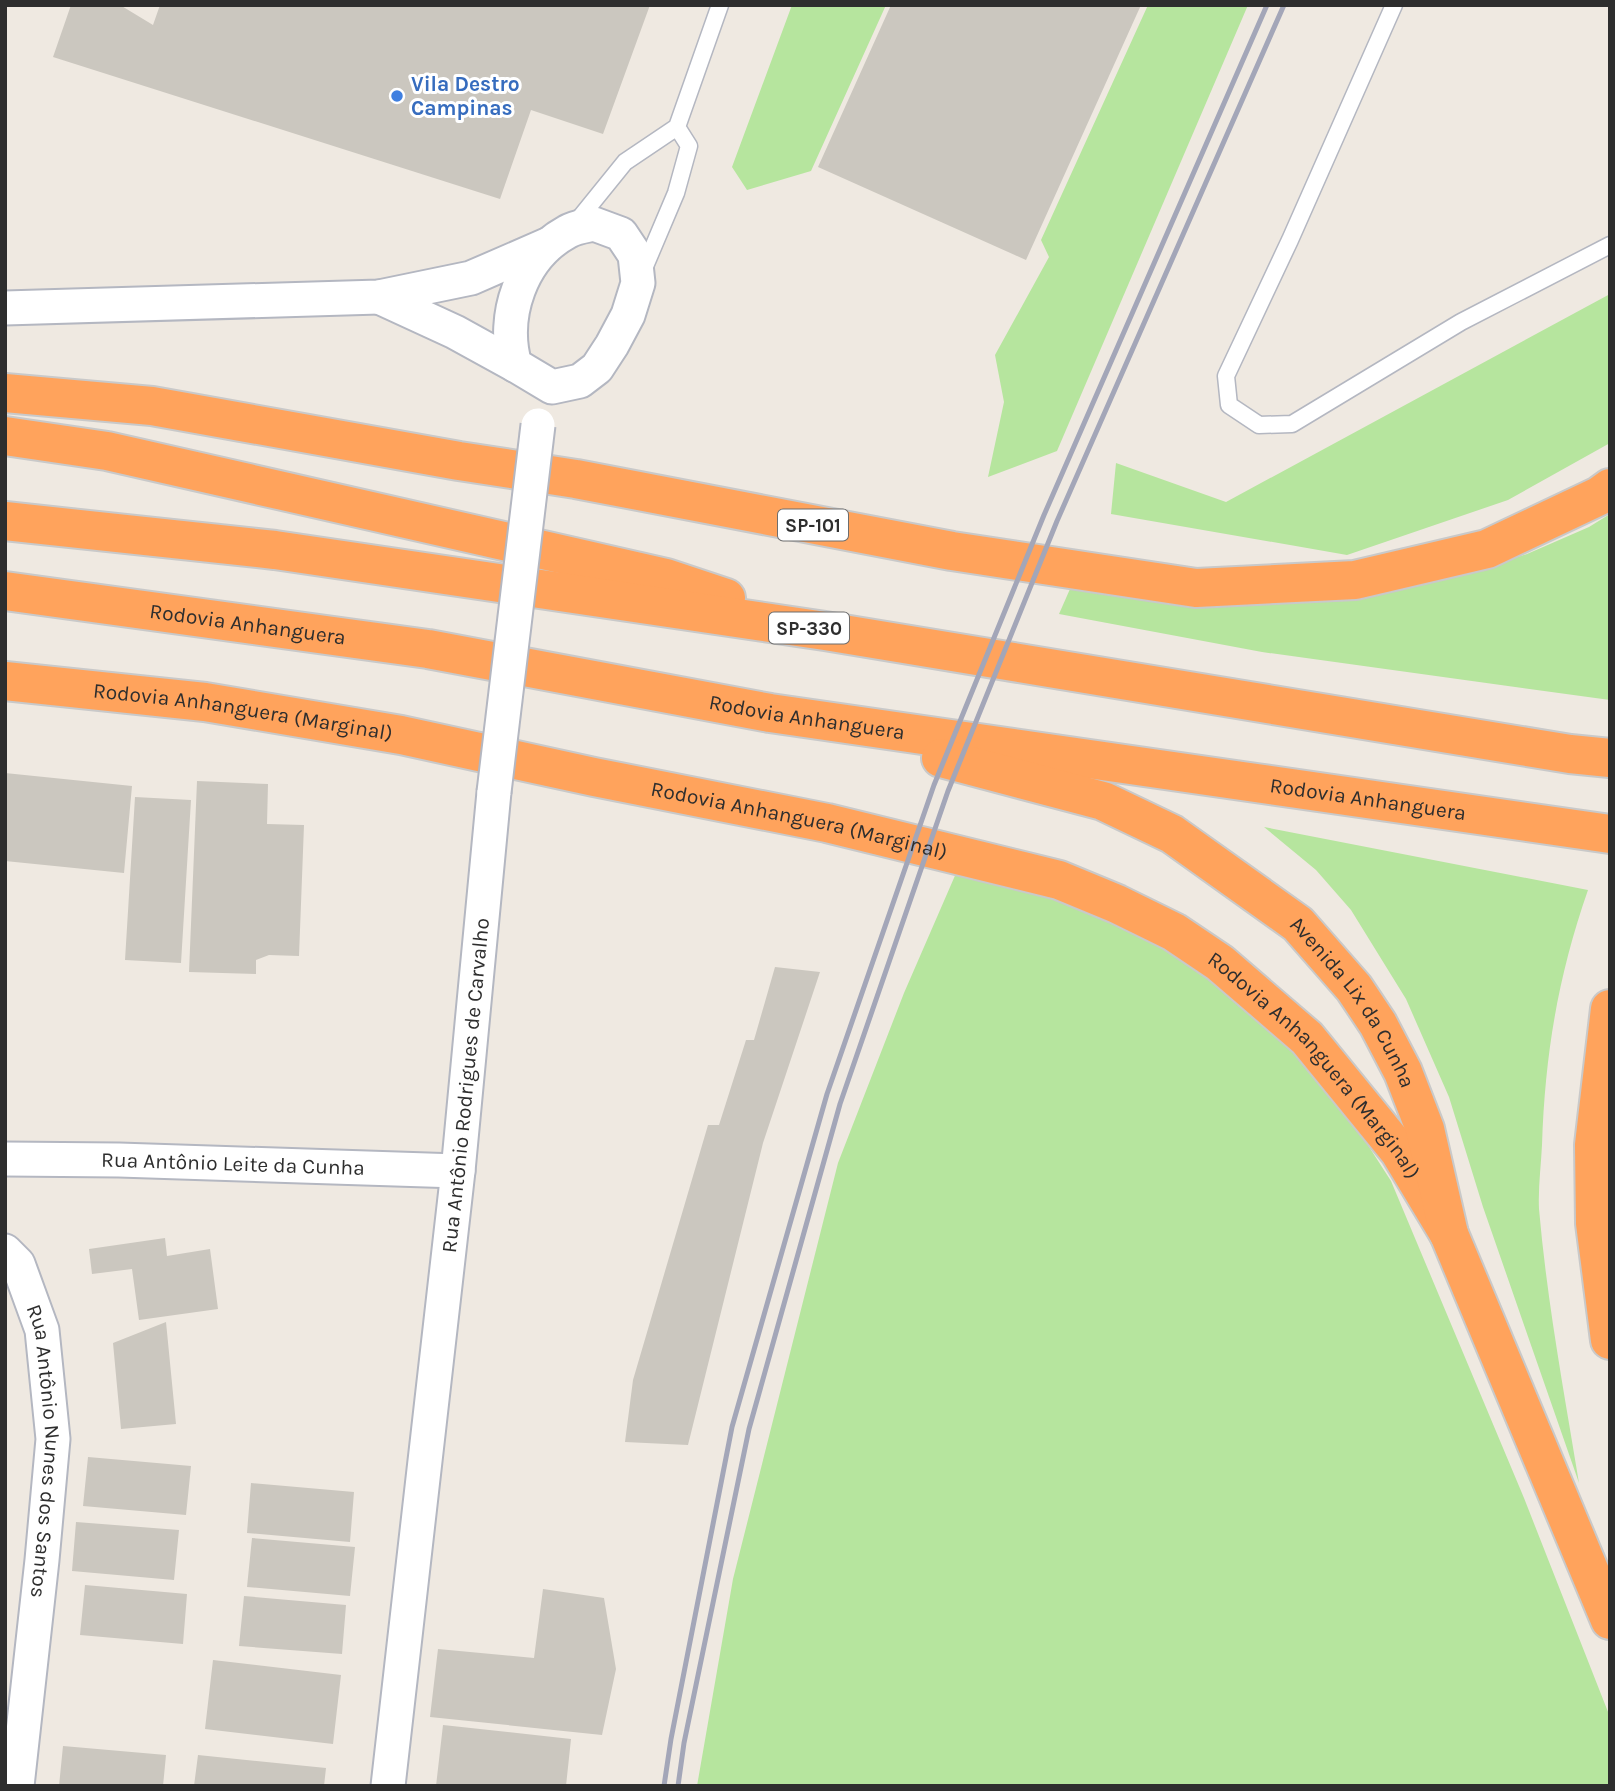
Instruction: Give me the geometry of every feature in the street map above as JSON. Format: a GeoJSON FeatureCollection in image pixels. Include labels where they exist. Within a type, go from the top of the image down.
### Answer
{"type":"FeatureCollection","features":[{"type":"Feature","properties":{"kind":"highway","name":"SP-101"},"geometry":{"type":"LineString","coordinates":[[5,393],[152,406],[459,461],[576,479],[951,551],[1196,588],[1355,580],[1487,549],[1599,496],[1610,488]]}},
{"type":"Feature","properties":{"kind":"highway"},"geometry":{"type":"LineString","coordinates":[[5,436],[107,451],[666,578],[825,631]]}},
{"type":"Feature","properties":{"kind":"highway","name":"SP-330"},"geometry":{"type":"LineString","coordinates":[[5,521],[275,550],[825,631],[1570,754],[1610,758]]}},
{"type":"Feature","properties":{"kind":"highway","name":"Rodovia Anhanguera"},"geometry":{"type":"LineString","coordinates":[[5,591],[428,649],[770,713],[1610,834]]}},
{"type":"Feature","properties":{"kind":"highway","name":"Rodovia Anhanguera (Marginal)"},"geometry":{"type":"LineString","coordinates":[[5,681],[205,702],[401,735],[827,823],[1059,880],[1174,932],[1220,963],[1307,1038],[1399,1152],[1449,1234]]}},
{"type":"Feature","properties":{"kind":"highway","name":"Avenida Lix da Cunha"},"geometry":{"type":"LineString","coordinates":[[770,713],[1103,802],[1172,834],[1298,924],[1354,988],[1378,1024],[1403,1072],[1425,1129],[1449,1234],[1610,1620]]}},
{"type":"Feature","properties":{"kind":"highway"},"geometry":{"type":"LineString","coordinates":[[1610,1009],[1594,1145],[1595,1223],[1610,1340]]}},
{"type":"Feature","properties":{"kind":"street"},"geometry":{"type":"LineString","coordinates":[[5,308],[379,297],[471,278],[559,237],[594,224],[621,234],[635,256],[638,283],[628,315],[597,368],[580,381],[552,387],[455,332],[379,297]]}},
{"type":"Feature","properties":{"kind":"street"},"geometry":{"type":"LineString","coordinates":[[515,365],[510,348],[512,307],[528,270],[559,237]]}},
{"type":"Feature","properties":{"kind":"street","name":"Rua Antônio Rodrigues de Carvalho"},"geometry":{"type":"LineString","coordinates":[[388,1786],[458,1171],[494,792],[538,425],[552,387]]}},
{"type":"Feature","properties":{"kind":"street","name":"Rua Antônio Leite da Cunha"},"geometry":{"type":"LineString","coordinates":[[5,1159],[458,1171]]}},
{"type":"Feature","properties":{"kind":"street","name":"Rua Antônio Nunes dos Santos"},"geometry":{"type":"LineString","coordinates":[[5,1251],[18,1264],[42,1330],[53,1439],[17,1786]]}},
{"type":"Feature","properties":{"kind":"lane"},"geometry":{"type":"LineString","coordinates":[[559,237],[625,162],[677,127],[720,5]]}},
{"type":"Feature","properties":{"kind":"lane"},"geometry":{"type":"LineString","coordinates":[[1394,5],[1290,240],[1226,376],[1229,405],[1259,425],[1292,424],[1461,322],[1610,245]]}},
{"type":"Feature","properties":{"kind":"lane"},"geometry":{"type":"LineString","coordinates":[[638,283],[676,193],[689,146],[677,127]]}},
{"type":"Feature","properties":{"kind":"green space"},"geometry":{"type":"Polygon","coordinates":[[[792,5],[886,5],[811,171],[747,190],[732,167],[792,5]]]}},
{"type":"Feature","properties":{"kind":"green space"},"geometry":{"type":"Polygon","coordinates":[[[1148,5],[1248,5],[1057,451],[988,477],[1004,402],[995,355],[1049,257],[1041,240],[1148,5]]]}},
{"type":"Feature","properties":{"kind":"green space"},"geometry":{"type":"Polygon","coordinates":[[[1610,294],[1610,443],[1508,500],[1347,555],[1111,514],[1116,463],[1226,502],[1610,294]]]}},
{"type":"Feature","properties":{"kind":"green space"},"geometry":{"type":"Polygon","coordinates":[[[1610,514],[1610,700],[1262,652],[1059,614],[1070,589],[1257,604],[1468,573],[1527,554],[1589,527],[1610,514]]]}},
{"type":"Feature","properties":{"kind":"green space"},"geometry":{"type":"Polygon","coordinates":[[[1264,827],[1588,890],[1569,953],[1555,1016],[1546,1079],[1539,1193],[1551,1312],[1579,1483],[1483,1207],[1449,1097],[1406,999],[1351,910],[1316,870],[1264,827]]]}},
{"type":"Feature","properties":{"kind":"green space"},"geometry":{"type":"Polygon","coordinates":[[[957,871],[1051,890],[1109,917],[1167,950],[1230,993],[1286,1038],[1344,1108],[1391,1181],[1524,1498],[1610,1717],[1610,1786],[697,1786],[733,1579],[838,1163],[904,993],[957,871]]]}},
{"type":"Feature","properties":{"kind":"building","name":"Vila Destro Campinas"},"geometry":{"type":"Polygon","coordinates":[[[71,5],[120,5],[153,25],[160,5],[650,5],[603,134],[531,110],[500,199],[53,57],[71,5]]]}},
{"type":"Feature","properties":{"kind":"building"},"geometry":{"type":"Polygon","coordinates":[[[891,5],[1141,5],[1026,260],[818,167],[891,5]]]}},
{"type":"Feature","properties":{"kind":"building"},"geometry":{"type":"Polygon","coordinates":[[[5,773],[132,786],[124,873],[5,861],[5,773]]]}},
{"type":"Feature","properties":{"kind":"building"},"geometry":{"type":"Polygon","coordinates":[[[197,781],[268,784],[267,824],[304,825],[299,956],[269,955],[256,960],[256,974],[189,972],[197,781]]]}},
{"type":"Feature","properties":{"kind":"building"},"geometry":{"type":"Polygon","coordinates":[[[135,797],[191,800],[181,963],[125,960],[135,797]]]}},
{"type":"Feature","properties":{"kind":"building"},"geometry":{"type":"Polygon","coordinates":[[[775,967],[820,972],[763,1143],[688,1445],[625,1442],[633,1380],[708,1125],[719,1125],[746,1040],[754,1040],[775,967]]]}},
{"type":"Feature","properties":{"kind":"building"},"geometry":{"type":"Polygon","coordinates":[[[165,1238],[167,1256],[210,1249],[218,1309],[139,1320],[132,1269],[92,1274],[89,1249],[165,1238]]]}},
{"type":"Feature","properties":{"kind":"building"},"geometry":{"type":"Polygon","coordinates":[[[166,1322],[176,1424],[121,1429],[113,1343],[166,1322]]]}},
{"type":"Feature","properties":{"kind":"building"},"geometry":{"type":"Polygon","coordinates":[[[88,1457],[191,1466],[186,1515],[83,1506],[88,1457]]]}},
{"type":"Feature","properties":{"kind":"building"},"geometry":{"type":"Polygon","coordinates":[[[251,1483],[354,1492],[350,1542],[247,1533],[251,1483]]]}},
{"type":"Feature","properties":{"kind":"building"},"geometry":{"type":"Polygon","coordinates":[[[76,1522],[179,1530],[174,1580],[72,1571],[76,1522]]]}},
{"type":"Feature","properties":{"kind":"building"},"geometry":{"type":"Polygon","coordinates":[[[252,1538],[355,1547],[350,1596],[247,1587],[252,1538]]]}},
{"type":"Feature","properties":{"kind":"building"},"geometry":{"type":"Polygon","coordinates":[[[85,1585],[187,1594],[183,1644],[80,1635],[85,1585]]]}},
{"type":"Feature","properties":{"kind":"building"},"geometry":{"type":"Polygon","coordinates":[[[543,1589],[604,1598],[616,1669],[602,1735],[430,1717],[438,1649],[534,1658],[543,1589]]]}},
{"type":"Feature","properties":{"kind":"building"},"geometry":{"type":"Polygon","coordinates":[[[244,1596],[346,1605],[342,1654],[239,1646],[244,1596]]]}},
{"type":"Feature","properties":{"kind":"building"},"geometry":{"type":"Polygon","coordinates":[[[213,1660],[341,1675],[333,1744],[205,1729],[213,1660]]]}},
{"type":"Feature","properties":{"kind":"building"},"geometry":{"type":"Polygon","coordinates":[[[443,1725],[571,1739],[566,1786],[436,1786],[443,1725]]]}},
{"type":"Feature","properties":{"kind":"building"},"geometry":{"type":"Polygon","coordinates":[[[63,1746],[166,1755],[163,1786],[59,1786],[63,1746]]]}},
{"type":"Feature","properties":{"kind":"building"},"geometry":{"type":"Polygon","coordinates":[[[198,1755],[326,1768],[324,1786],[194,1786],[198,1755]]]}},
{"type":"Feature","properties":{"kind":"railway"},"geometry":{"type":"LineString","coordinates":[[664,1786],[732,1427],[827,1094],[934,785],[1044,515],[1267,5]]}},
{"type":"Feature","properties":{"kind":"railway"},"geometry":{"type":"LineString","coordinates":[[678,1786],[684,1743],[749,1429],[840,1104],[948,791],[1057,521],[1284,5]]}},
{"type":"Feature","properties":{"kind":"place","name":"Vila Destro Campinas"},"geometry":{"type":"Point","coordinates":[397,96]}}]}
